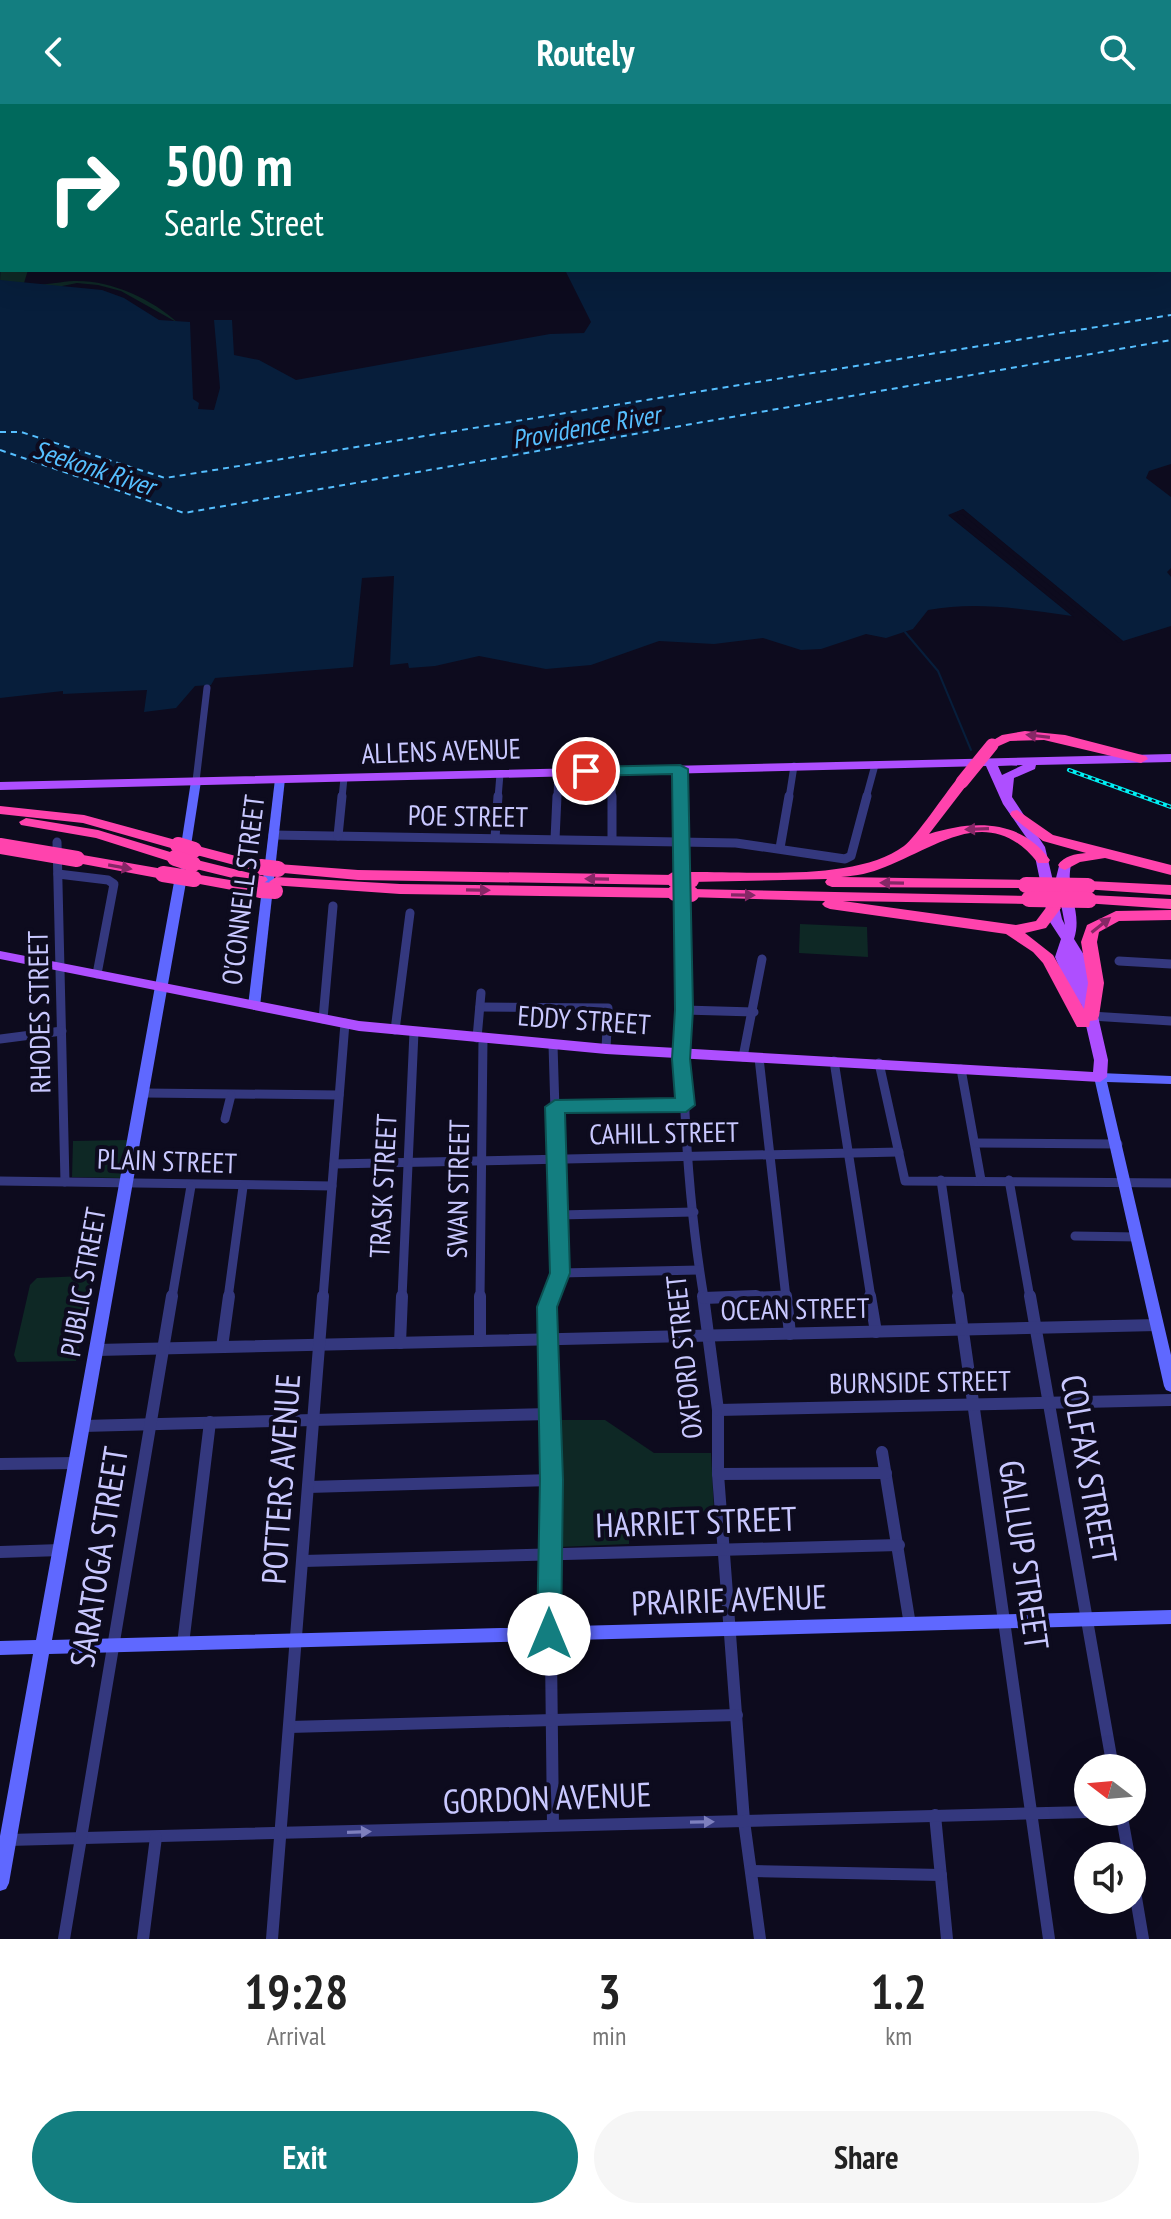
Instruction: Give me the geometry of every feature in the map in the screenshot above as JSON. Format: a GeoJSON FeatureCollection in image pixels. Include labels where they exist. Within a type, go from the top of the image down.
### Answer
{"type":"FeatureCollection","features":[{"type":"Feature","properties":{"kind":"highway"},"geometry":{"type":"LineString","coordinates":[[897,858],[918,839],[992,745],[1008,736],[1028,734],[1086,753],[1141,759]]}},
{"type":"Feature","properties":{"kind":"highway"},"geometry":{"type":"LineString","coordinates":[[0,801],[76,811],[135,831],[194,864],[343,893],[400,889],[683,884],[1088,893],[1171,890]]}},
{"type":"Feature","properties":{"kind":"highway"},"geometry":{"type":"LineString","coordinates":[[0,810],[73,817],[135,831]]}},
{"type":"Feature","properties":{"kind":"highway"},"geometry":{"type":"LineString","coordinates":[[1017,814],[1048,838],[1171,870]]}},
{"type":"Feature","properties":{"kind":"highway"},"geometry":{"type":"LineString","coordinates":[[0,820],[86,831],[177,852]]}},
{"type":"Feature","properties":{"kind":"highway"},"geometry":{"type":"LineString","coordinates":[[683,884],[849,872],[897,858],[943,834],[979,829],[1021,837],[1036,848],[1043,860]]}},
{"type":"Feature","properties":{"kind":"highway"},"geometry":{"type":"LineString","coordinates":[[0,846],[163,874],[194,864],[269,880],[346,875],[652,879],[795,896],[838,906],[988,927],[1035,928],[1046,921],[1053,908]]}},
{"type":"Feature","properties":{"kind":"highway"},"geometry":{"type":"LineString","coordinates":[[1065,865],[1087,856],[1135,861]]}},
{"type":"Feature","properties":{"kind":"highway"},"geometry":{"type":"LineString","coordinates":[[795,896],[1028,892]]}},
{"type":"Feature","properties":{"kind":"highway"},"geometry":{"type":"LineString","coordinates":[[1088,893],[1171,904]]}},
{"type":"Feature","properties":{"kind":"highway"},"geometry":{"type":"LineString","coordinates":[[1087,1020],[1096,983],[1089,942],[1092,929],[1116,916],[1171,915]]}},
{"type":"Feature","properties":{"kind":"highway"},"geometry":{"type":"LineString","coordinates":[[988,927],[1022,936],[1044,952],[1087,1020]]}},
{"type":"Feature","properties":{"kind":"main road","name":"ALLENS AVENUE"},"geometry":{"type":"LineString","coordinates":[[0,786],[1056,760],[1086,753]]}},
{"type":"Feature","properties":{"kind":"main road"},"geometry":{"type":"LineString","coordinates":[[1141,759],[1171,758]]}},
{"type":"Feature","properties":{"kind":"main road"},"geometry":{"type":"LineString","coordinates":[[1006,798],[1005,784],[1010,774],[1056,760]]}},
{"type":"Feature","properties":{"kind":"main road"},"geometry":{"type":"LineString","coordinates":[[990,762],[1006,798],[1037,843],[1053,908],[1077,955],[1087,1020],[1101,1060],[1100,1077],[1118,1144],[1171,1386]]}},
{"type":"Feature","properties":{"kind":"main road","name":"O'CONNELL STREET"},"geometry":{"type":"LineString","coordinates":[[254,1006],[280,779]]}},
{"type":"Feature","properties":{"kind":"main road","name":"PUBLIC STREET"},"geometry":{"type":"LineString","coordinates":[[0,1883],[164,988],[196,781]]}},
{"type":"Feature","properties":{"kind":"main road"},"geometry":{"type":"LineString","coordinates":[[1065,865],[1062,878],[1072,925],[1067,939]]}},
{"type":"Feature","properties":{"kind":"main road","name":"EDDY STREET"},"geometry":{"type":"LineString","coordinates":[[0,955],[254,1006],[395,1030],[606,1049],[1171,1080]]}},
{"type":"Feature","properties":{"kind":"main road","name":"PRAIRIE AVENUE"},"geometry":{"type":"LineString","coordinates":[[0,1648],[1171,1617]]}},
{"type":"Feature","properties":{"kind":"street","name":"PUBLIC STREET"},"geometry":{"type":"LineString","coordinates":[[196,781],[207,688]]}},
{"type":"Feature","properties":{"kind":"street","name":"POE STREET"},"geometry":{"type":"LineString","coordinates":[[273,835],[681,841],[780,848],[843,859],[851,856],[875,765]]}},
{"type":"Feature","properties":{"kind":"street"},"geometry":{"type":"LineString","coordinates":[[780,848],[794,766]]}},
{"type":"Feature","properties":{"kind":"street","name":"OXFORD STREET"},"geometry":{"type":"LineString","coordinates":[[680,769],[682,1053],[689,1156],[699,1270],[718,1410],[718,1474],[744,1821],[760,1939]]}},
{"type":"Feature","properties":{"kind":"street"},"geometry":{"type":"LineString","coordinates":[[612,770],[612,840]]}},
{"type":"Feature","properties":{"kind":"street"},"geometry":{"type":"LineString","coordinates":[[555,839],[558,772]]}},
{"type":"Feature","properties":{"kind":"street"},"geometry":{"type":"LineString","coordinates":[[495,838],[500,774]]}},
{"type":"Feature","properties":{"kind":"street"},"geometry":{"type":"LineString","coordinates":[[338,836],[344,778]]}},
{"type":"Feature","properties":{"kind":"street","name":"RHODES STREET"},"geometry":{"type":"LineString","coordinates":[[57,842],[65,1182]]}},
{"type":"Feature","properties":{"kind":"street"},"geometry":{"type":"LineString","coordinates":[[58,874],[108,880],[115,886],[97,974]]}},
{"type":"Feature","properties":{"kind":"street"},"geometry":{"type":"LineString","coordinates":[[323,1019],[333,906]]}},
{"type":"Feature","properties":{"kind":"street"},"geometry":{"type":"LineString","coordinates":[[395,1030],[410,913]]}},
{"type":"Feature","properties":{"kind":"street"},"geometry":{"type":"LineString","coordinates":[[743,1057],[762,959]]}},
{"type":"Feature","properties":{"kind":"street"},"geometry":{"type":"LineString","coordinates":[[1119,961],[1171,964]]}},
{"type":"Feature","properties":{"kind":"street","name":"SWAN STREET"},"geometry":{"type":"LineString","coordinates":[[480,1341],[481,993]]}},
{"type":"Feature","properties":{"kind":"street"},"geometry":{"type":"LineString","coordinates":[[480,1007],[608,1008],[606,1049]]}},
{"type":"Feature","properties":{"kind":"street"},"geometry":{"type":"LineString","coordinates":[[684,1010],[754,1012]]}},
{"type":"Feature","properties":{"kind":"street"},"geometry":{"type":"LineString","coordinates":[[1087,1020],[1171,1021]]}},
{"type":"Feature","properties":{"kind":"street","name":"POTTERS AVENUE"},"geometry":{"type":"LineString","coordinates":[[272,1939],[345,1023]]}},
{"type":"Feature","properties":{"kind":"street"},"geometry":{"type":"LineString","coordinates":[[0,1039],[62,1031]]}},
{"type":"Feature","properties":{"kind":"street","name":"TRASK STREET"},"geometry":{"type":"LineString","coordinates":[[400,1343],[414,1032]]}},
{"type":"Feature","properties":{"kind":"street"},"geometry":{"type":"LineString","coordinates":[[553,1045],[560,1273],[547,1307],[553,1825]]}},
{"type":"Feature","properties":{"kind":"street"},"geometry":{"type":"LineString","coordinates":[[759,1058],[790,1334]]}},
{"type":"Feature","properties":{"kind":"street"},"geometry":{"type":"LineString","coordinates":[[834,1061],[876,1332]]}},
{"type":"Feature","properties":{"kind":"street"},"geometry":{"type":"LineString","coordinates":[[879,1063],[905,1181],[1171,1183]]}},
{"type":"Feature","properties":{"kind":"street"},"geometry":{"type":"LineString","coordinates":[[961,1069],[981,1180]]}},
{"type":"Feature","properties":{"kind":"street"},"geometry":{"type":"LineString","coordinates":[[145,1093],[339,1095]]}},
{"type":"Feature","properties":{"kind":"street"},"geometry":{"type":"LineString","coordinates":[[225,1119],[231,1095]]}},
{"type":"Feature","properties":{"kind":"street"},"geometry":{"type":"LineString","coordinates":[[555,1107],[686,1105]]}},
{"type":"Feature","properties":{"kind":"street"},"geometry":{"type":"LineString","coordinates":[[976,1143],[1118,1144]]}},
{"type":"Feature","properties":{"kind":"street","name":"CAHILL STREET"},"geometry":{"type":"LineString","coordinates":[[334,1164],[899,1152]]}},
{"type":"Feature","properties":{"kind":"street","name":"GALLUP STREET"},"geometry":{"type":"LineString","coordinates":[[941,1180],[1049,1939]]}},
{"type":"Feature","properties":{"kind":"street","name":"COLFAX STREET"},"geometry":{"type":"LineString","coordinates":[[1009,1180],[1111,1754]]}},
{"type":"Feature","properties":{"kind":"street","name":"PLAIN STREET"},"geometry":{"type":"LineString","coordinates":[[0,1181],[332,1186]]}},
{"type":"Feature","properties":{"kind":"street","name":"SARATOGA STREET"},"geometry":{"type":"LineString","coordinates":[[64,1939],[191,1186]]}},
{"type":"Feature","properties":{"kind":"street"},"geometry":{"type":"LineString","coordinates":[[222,1347],[243,1187]]}},
{"type":"Feature","properties":{"kind":"street"},"geometry":{"type":"LineString","coordinates":[[558,1215],[694,1212]]}},
{"type":"Feature","properties":{"kind":"street"},"geometry":{"type":"LineString","coordinates":[[1075,1236],[1138,1237]]}},
{"type":"Feature","properties":{"kind":"street"},"geometry":{"type":"LineString","coordinates":[[560,1273],[699,1270]]}},
{"type":"Feature","properties":{"kind":"street"},"geometry":{"type":"LineString","coordinates":[[704,1298],[786,1295]]}},
{"type":"Feature","properties":{"kind":"street","name":"OCEAN STREET"},"geometry":{"type":"LineString","coordinates":[[97,1350],[1157,1325]]}},
{"type":"Feature","properties":{"kind":"street","name":"BURNSIDE STREET"},"geometry":{"type":"LineString","coordinates":[[718,1410],[1171,1400]]}},
{"type":"Feature","properties":{"kind":"street"},"geometry":{"type":"LineString","coordinates":[[83,1426],[549,1414]]}},
{"type":"Feature","properties":{"kind":"street"},"geometry":{"type":"LineString","coordinates":[[183,1644],[210,1422]]}},
{"type":"Feature","properties":{"kind":"street"},"geometry":{"type":"LineString","coordinates":[[882,1452],[910,1625]]}},
{"type":"Feature","properties":{"kind":"street"},"geometry":{"type":"LineString","coordinates":[[0,1464],[77,1463]]}},
{"type":"Feature","properties":{"kind":"street"},"geometry":{"type":"LineString","coordinates":[[718,1474],[886,1473]]}},
{"type":"Feature","properties":{"kind":"street"},"geometry":{"type":"LineString","coordinates":[[308,1487],[551,1480]]}},
{"type":"Feature","properties":{"kind":"street","name":"HARRIET STREET"},"geometry":{"type":"LineString","coordinates":[[303,1561],[899,1545]]}},
{"type":"Feature","properties":{"kind":"street"},"geometry":{"type":"LineString","coordinates":[[0,1552],[61,1550]]}},
{"type":"Feature","properties":{"kind":"street"},"geometry":{"type":"LineString","coordinates":[[289,1727],[737,1715]]}},
{"type":"Feature","properties":{"kind":"street","name":"GORDON AVENUE"},"geometry":{"type":"LineString","coordinates":[[8,1840],[1074,1812]]}},
{"type":"Feature","properties":{"kind":"street"},"geometry":{"type":"LineString","coordinates":[[935,1815],[947,1939]]}},
{"type":"Feature","properties":{"kind":"street"},"geometry":{"type":"LineString","coordinates":[[143,1939],[156,1837]]}},
{"type":"Feature","properties":{"kind":"street"},"geometry":{"type":"LineString","coordinates":[[751,1871],[941,1875]]}},
{"type":"Feature","properties":{"kind":"street"},"geometry":{"type":"LineString","coordinates":[[1139,1914],[1143,1939]]}},
{"type":"Feature","properties":{"kind":"green space"},"geometry":{"type":"Polygon","coordinates":[[[0,272],[27,272],[24,283],[74,281],[102,284],[143,299],[178,323],[121,291],[98,285],[77,283],[47,289],[0,282],[0,272]]]}},
{"type":"Feature","properties":{"kind":"green space"},"geometry":{"type":"Polygon","coordinates":[[[800,924],[867,927],[868,957],[799,953],[800,924]]]}},
{"type":"Feature","properties":{"kind":"green space"},"geometry":{"type":"Polygon","coordinates":[[[128,1140],[121,1178],[72,1177],[73,1141],[128,1140]]]}},
{"type":"Feature","properties":{"kind":"green space"},"geometry":{"type":"Polygon","coordinates":[[[84,1276],[92,1282],[76,1361],[17,1362],[14,1355],[30,1285],[37,1278],[84,1276]]]}},
{"type":"Feature","properties":{"kind":"green space"},"geometry":{"type":"Polygon","coordinates":[[[560,1420],[605,1420],[654,1453],[711,1453],[714,1511],[629,1516],[629,1544],[559,1547],[560,1420]]]}},
{"type":"Feature","properties":{"kind":"water"},"geometry":{"type":"Polygon","coordinates":[[[566,272],[1171,272],[1171,464],[1149,471],[1146,478],[1171,497],[1171,568],[1167,572],[1171,577],[1171,626],[1123,641],[963,509],[949,516],[1072,616],[1000,607],[946,607],[928,610],[913,629],[886,638],[866,634],[821,649],[801,650],[763,638],[714,644],[659,641],[591,665],[546,669],[479,656],[435,666],[409,668],[408,663],[390,665],[394,576],[362,578],[353,667],[215,678],[211,685],[195,686],[176,708],[144,712],[147,690],[63,694],[63,691],[0,698],[0,280],[102,290],[124,298],[159,320],[190,322],[193,399],[199,403],[198,409],[214,410],[220,388],[214,320],[232,320],[234,355],[259,360],[296,380],[550,334],[584,333],[591,322],[566,272]]]}},
{"type":"Feature","properties":{"kind":"pier"},"geometry":{"type":"Polygon","coordinates":[[[963,509],[1123,641],[1119,643],[962,514],[956,516],[1075,613],[1075,618],[948,515],[963,509]]]}},
{"type":"Feature","properties":{"kind":"waterway"},"geometry":{"type":"LineString","coordinates":[[905,632],[938,671],[971,750]]}},
{"type":"Feature","properties":{"kind":"ferry route"},"geometry":{"type":"LineString","coordinates":[[0,432],[21,432],[165,478],[1171,315]]}},
{"type":"Feature","properties":{"kind":"ferry route"},"geometry":{"type":"LineString","coordinates":[[0,450],[184,513],[1171,340]]}},
{"type":"Feature","properties":{"kind":"railway"},"geometry":{"type":"LineString","coordinates":[[1069,770],[1171,807]]}},
{"type":"Feature","properties":{"kind":"route"},"geometry":{"type":"LineString","coordinates":[[549,1634],[551,1480],[547,1307],[560,1273],[555,1107],[686,1105],[681,1059],[684,1010],[680,769],[586,771]]}},
{"type":"Feature","properties":{"kind":"water label","name":"Providence River"},"geometry":{"type":"Point","coordinates":[586,427]}},
{"type":"Feature","properties":{"kind":"water label","name":"Seekonk River"},"geometry":{"type":"Point","coordinates":[94,468]}}]}
